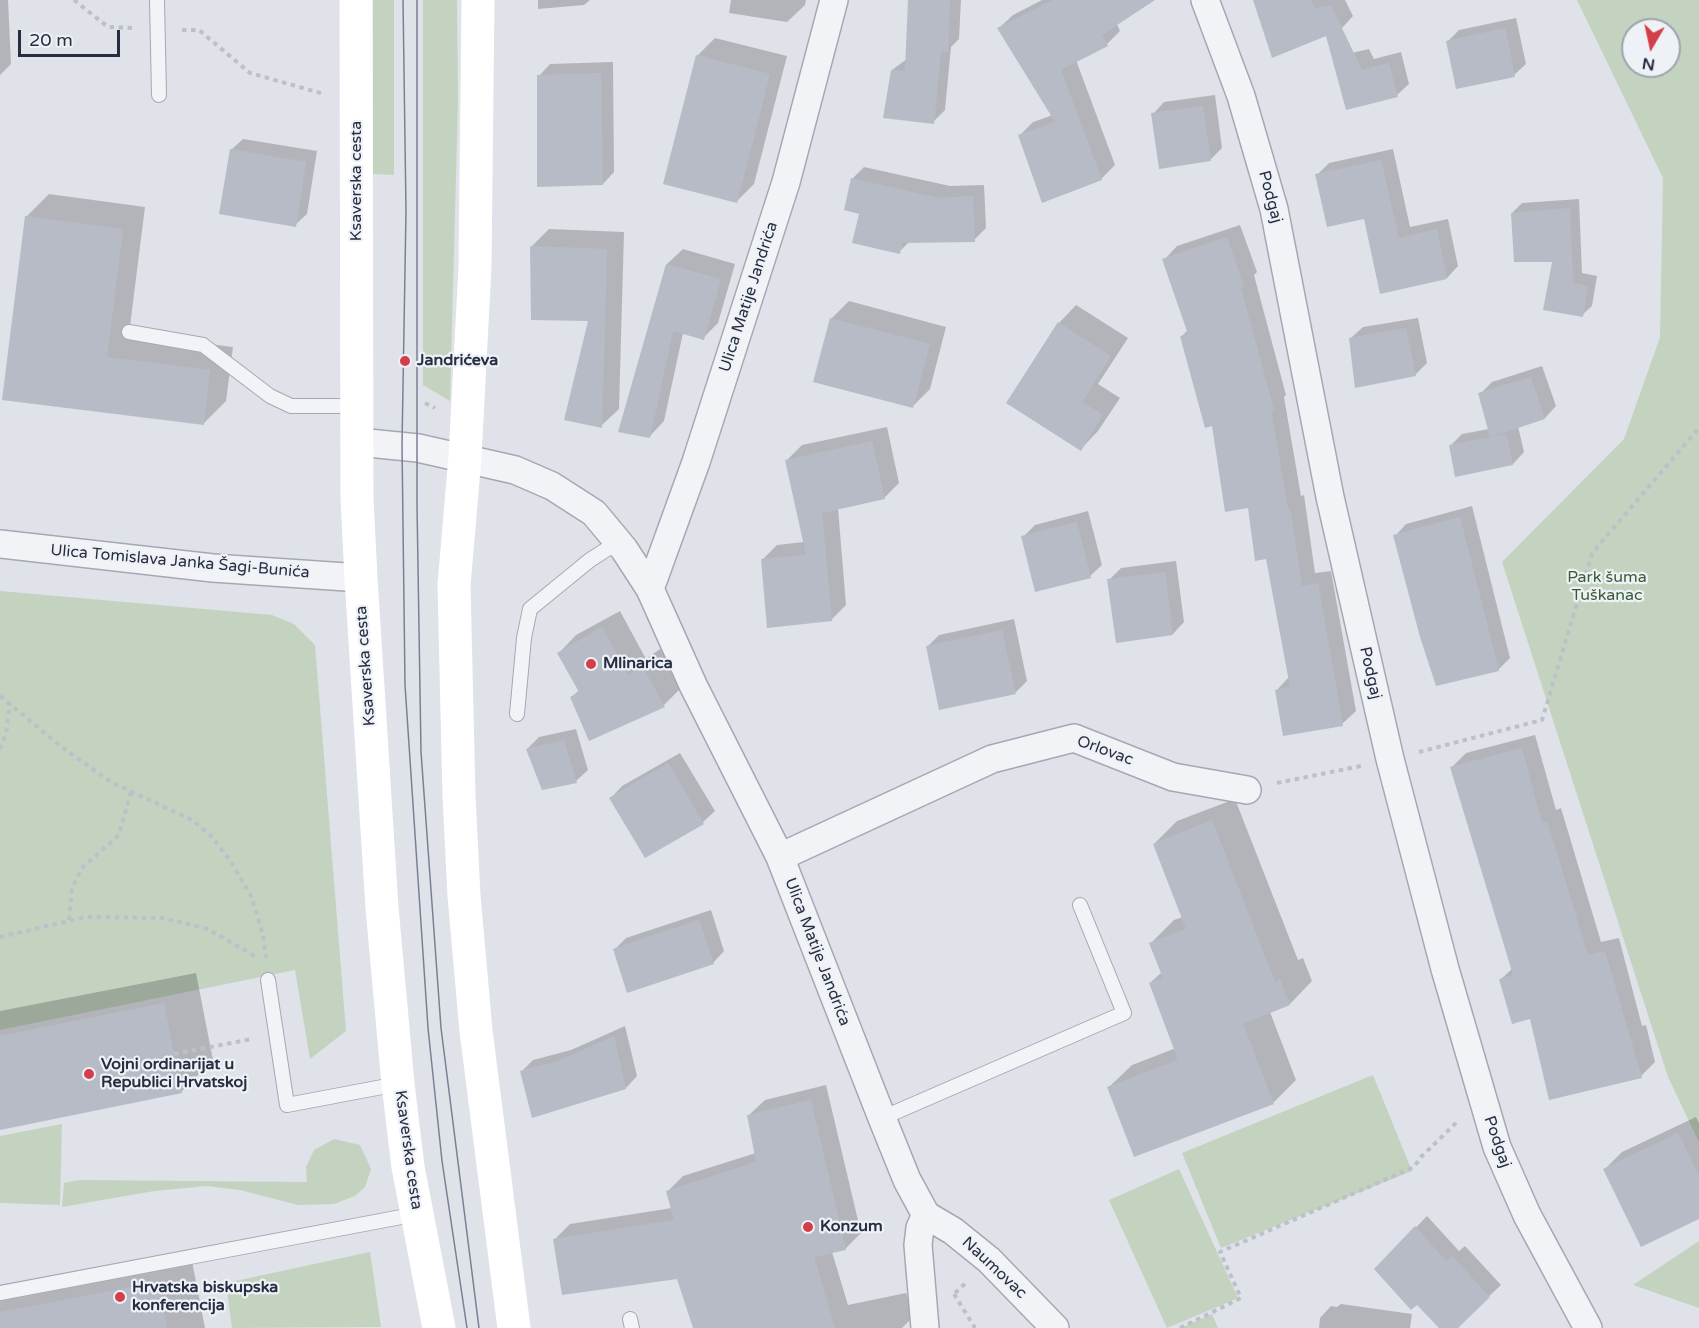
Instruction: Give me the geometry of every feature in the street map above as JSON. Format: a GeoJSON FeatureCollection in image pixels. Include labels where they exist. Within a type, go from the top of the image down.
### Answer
{"type":"FeatureCollection","features":[{"type":"Feature","properties":{"kind":"main road","name":"Ksaverska cesta"},"geometry":{"type":"LineString","coordinates":[[356,0],[358,442],[361,578],[382,908],[398,1084],[417,1214],[439,1328]]}},
{"type":"Feature","properties":{"kind":"main road"},"geometry":{"type":"LineString","coordinates":[[478,0],[475,267],[465,457],[453,585],[464,896],[476,1031],[514,1328]]}},
{"type":"Feature","properties":{"kind":"street","name":"Ulica Matije Jandrića"},"geometry":{"type":"LineString","coordinates":[[650,589],[696,462],[786,182],[834,0]]}},
{"type":"Feature","properties":{"kind":"street","name":"Podgaj"},"geometry":{"type":"LineString","coordinates":[[1205,0],[1241,96],[1274,209],[1335,520],[1390,759],[1445,969],[1497,1147],[1527,1215],[1588,1328]]}},
{"type":"Feature","properties":{"kind":"street","name":"Ulica Matije Jandrića"},"geometry":{"type":"LineString","coordinates":[[358,442],[402,445],[465,457],[515,470],[552,486],[594,513],[618,542],[650,589],[693,685],[780,857],[907,1180],[926,1215]]}},
{"type":"Feature","properties":{"kind":"street","name":"Ulica Tomislava Janka Šagi-Bunića"},"geometry":{"type":"LineString","coordinates":[[0,544],[213,568],[361,578]]}},
{"type":"Feature","properties":{"kind":"street","name":"Orlovac"},"geometry":{"type":"LineString","coordinates":[[780,857],[992,759],[1074,738],[1173,777],[1247,790]]}},
{"type":"Feature","properties":{"kind":"street"},"geometry":{"type":"LineString","coordinates":[[925,1328],[918,1245],[920,1228],[926,1215]]}},
{"type":"Feature","properties":{"kind":"street","name":"Naumovac"},"geometry":{"type":"LineString","coordinates":[[926,1215],[953,1231],[989,1260],[1055,1328]]}},
{"type":"Feature","properties":{"kind":"lane"},"geometry":{"type":"LineString","coordinates":[[157,0],[159,95]]}},
{"type":"Feature","properties":{"kind":"lane"},"geometry":{"type":"LineString","coordinates":[[129,332],[203,345],[270,396],[291,406],[358,406]]}},
{"type":"Feature","properties":{"kind":"lane"},"geometry":{"type":"LineString","coordinates":[[517,714],[524,638],[530,609],[590,560],[618,542]]}},
{"type":"Feature","properties":{"kind":"lane"},"geometry":{"type":"LineString","coordinates":[[882,1118],[1124,1013],[1080,905]]}},
{"type":"Feature","properties":{"kind":"lane"},"geometry":{"type":"LineString","coordinates":[[268,980],[287,1105],[398,1084]]}},
{"type":"Feature","properties":{"kind":"lane"},"geometry":{"type":"LineString","coordinates":[[0,1293],[417,1214]]}},
{"type":"Feature","properties":{"kind":"path"},"geometry":{"type":"LineString","coordinates":[[74,0],[108,27],[142,28]]}},
{"type":"Feature","properties":{"kind":"path"},"geometry":{"type":"LineString","coordinates":[[172,30],[199,30],[250,73],[326,94]]}},
{"type":"Feature","properties":{"kind":"path"},"geometry":{"type":"LineString","coordinates":[[1410,755],[1542,720],[1592,553],[1699,428]]}},
{"type":"Feature","properties":{"kind":"path"},"geometry":{"type":"LineString","coordinates":[[0,696],[63,748],[111,782],[192,820],[218,844],[251,896],[263,935],[266,963],[208,929],[188,922],[138,917],[86,917],[0,937]]}},
{"type":"Feature","properties":{"kind":"path"},"geometry":{"type":"LineString","coordinates":[[0,749],[6,734],[10,703]]}},
{"type":"Feature","properties":{"kind":"path"},"geometry":{"type":"LineString","coordinates":[[1247,790],[1366,765]]}},
{"type":"Feature","properties":{"kind":"path"},"geometry":{"type":"LineString","coordinates":[[69,920],[72,890],[76,879],[83,867],[119,835],[131,792]]}},
{"type":"Feature","properties":{"kind":"path"},"geometry":{"type":"LineString","coordinates":[[174,1054],[276,1034]]}},
{"type":"Feature","properties":{"kind":"path"},"geometry":{"type":"LineString","coordinates":[[1180,1328],[1241,1298],[1220,1252],[1414,1167],[1421,1157],[1460,1119]]}},
{"type":"Feature","properties":{"kind":"path"},"geometry":{"type":"LineString","coordinates":[[955,1293],[974,1275]]}},
{"type":"Feature","properties":{"kind":"path"},"geometry":{"type":"LineString","coordinates":[[961,1303],[975,1328]]}},
{"type":"Feature","properties":{"kind":"green space"},"geometry":{"type":"Polygon","coordinates":[[[373,0],[394,0],[394,175],[373,174],[373,0]]]}},
{"type":"Feature","properties":{"kind":"green space"},"geometry":{"type":"Polygon","coordinates":[[[423,0],[457,0],[458,101],[450,401],[423,385],[423,0]]]}},
{"type":"Feature","properties":{"kind":"green space","name":"Park šuma Tuškanac"},"geometry":{"type":"Polygon","coordinates":[[[1577,0],[1699,0],[1699,1142],[1668,1077],[1502,562],[1624,439],[1660,337],[1663,178],[1577,0]]]}},
{"type":"Feature","properties":{"kind":"green space"},"geometry":{"type":"Polygon","coordinates":[[[0,591],[272,615],[294,624],[315,645],[346,1031],[310,1059],[295,970],[0,1030],[0,591]]]}},
{"type":"Feature","properties":{"kind":"green space"},"geometry":{"type":"Polygon","coordinates":[[[1373,1075],[1412,1171],[1221,1248],[1182,1153],[1373,1075]]]}},
{"type":"Feature","properties":{"kind":"green space"},"geometry":{"type":"Polygon","coordinates":[[[62,1124],[60,1205],[0,1203],[0,1136],[62,1124]]]}},
{"type":"Feature","properties":{"kind":"green space"},"geometry":{"type":"Polygon","coordinates":[[[334,1139],[360,1145],[371,1169],[365,1187],[355,1196],[334,1204],[298,1205],[240,1190],[206,1186],[154,1191],[62,1207],[64,1183],[79,1180],[307,1182],[306,1167],[314,1150],[334,1139]]]}},
{"type":"Feature","properties":{"kind":"green space"},"geometry":{"type":"Polygon","coordinates":[[[1179,1169],[1238,1298],[1167,1328],[1109,1200],[1179,1169]]]}},
{"type":"Feature","properties":{"kind":"green space"},"geometry":{"type":"Polygon","coordinates":[[[1699,1241],[1699,1308],[1633,1285],[1699,1241]]]}},
{"type":"Feature","properties":{"kind":"green space"},"geometry":{"type":"Polygon","coordinates":[[[370,1252],[381,1327],[232,1328],[226,1283],[370,1252]]]}},
{"type":"Feature","properties":{"kind":"green space"},"geometry":{"type":"Polygon","coordinates":[[[1212,1314],[1218,1328],[1183,1328],[1183,1327],[1212,1314]]]}},
{"type":"Feature","properties":{"kind":"building"},"geometry":{"type":"Polygon","coordinates":[[[908,0],[950,0],[948,52],[941,52],[934,124],[883,118],[891,70],[905,71],[908,0]]]}},
{"type":"Feature","properties":{"kind":"building"},"geometry":{"type":"Polygon","coordinates":[[[1053,0],[1155,0],[1102,35],[1108,46],[1061,70],[1102,180],[1042,203],[1018,135],[1055,122],[997,28],[1053,0]]]}},
{"type":"Feature","properties":{"kind":"building"},"geometry":{"type":"Polygon","coordinates":[[[1253,0],[1311,0],[1315,8],[1331,5],[1362,70],[1389,63],[1398,97],[1346,110],[1326,36],[1272,58],[1253,0]]]}},
{"type":"Feature","properties":{"kind":"building"},"geometry":{"type":"Polygon","coordinates":[[[1505,28],[1515,77],[1456,89],[1446,41],[1505,28]]]}},
{"type":"Feature","properties":{"kind":"building"},"geometry":{"type":"Polygon","coordinates":[[[696,55],[770,74],[737,203],[663,184],[696,55]]]}},
{"type":"Feature","properties":{"kind":"building"},"geometry":{"type":"Polygon","coordinates":[[[601,73],[603,185],[537,187],[537,75],[601,73]]]}},
{"type":"Feature","properties":{"kind":"building"},"geometry":{"type":"Polygon","coordinates":[[[1203,106],[1211,161],[1159,169],[1151,113],[1203,106]]]}},
{"type":"Feature","properties":{"kind":"building"},"geometry":{"type":"Polygon","coordinates":[[[230,149],[306,162],[296,227],[219,214],[230,149]]]}},
{"type":"Feature","properties":{"kind":"building"},"geometry":{"type":"Polygon","coordinates":[[[1381,160],[1399,238],[1437,229],[1447,279],[1380,294],[1364,219],[1327,227],[1315,174],[1381,160]]]}},
{"type":"Feature","properties":{"kind":"building"},"geometry":{"type":"Polygon","coordinates":[[[851,178],[938,198],[973,196],[975,242],[902,243],[900,254],[852,243],[859,214],[844,210],[851,178]]]}},
{"type":"Feature","properties":{"kind":"building"},"geometry":{"type":"Polygon","coordinates":[[[1570,208],[1573,283],[1588,286],[1583,317],[1543,310],[1552,262],[1514,262],[1511,213],[1570,208]]]}},
{"type":"Feature","properties":{"kind":"building"},"geometry":{"type":"Polygon","coordinates":[[[25,216],[123,229],[107,357],[210,370],[204,425],[2,400],[25,216]]]}},
{"type":"Feature","properties":{"kind":"building"},"geometry":{"type":"Polygon","coordinates":[[[1227,237],[1244,287],[1241,288],[1274,410],[1271,410],[1302,586],[1318,583],[1343,726],[1283,736],[1275,690],[1290,687],[1266,559],[1255,561],[1248,508],[1225,512],[1212,426],[1205,428],[1180,336],[1188,334],[1162,259],[1227,237]]]}},
{"type":"Feature","properties":{"kind":"building"},"geometry":{"type":"Polygon","coordinates":[[[530,246],[607,249],[602,428],[564,420],[588,321],[531,320],[530,246]]]}},
{"type":"Feature","properties":{"kind":"building"},"geometry":{"type":"Polygon","coordinates":[[[666,264],[721,279],[704,340],[673,331],[650,438],[618,432],[666,264]]]}},
{"type":"Feature","properties":{"kind":"building"},"geometry":{"type":"Polygon","coordinates":[[[830,318],[930,344],[913,408],[813,382],[830,318]]]}},
{"type":"Feature","properties":{"kind":"building"},"geometry":{"type":"Polygon","coordinates":[[[1058,322],[1111,356],[1082,402],[1103,415],[1081,451],[1006,403],[1058,322]]]}},
{"type":"Feature","properties":{"kind":"building"},"geometry":{"type":"Polygon","coordinates":[[[1406,328],[1416,376],[1355,388],[1349,338],[1406,328]]]}},
{"type":"Feature","properties":{"kind":"building"},"geometry":{"type":"Polygon","coordinates":[[[1531,377],[1545,419],[1491,437],[1506,434],[1513,465],[1455,477],[1449,445],[1490,437],[1478,393],[1531,377]]]}},
{"type":"Feature","properties":{"kind":"building"},"geometry":{"type":"Polygon","coordinates":[[[872,441],[885,499],[822,513],[832,621],[767,628],[761,559],[806,555],[785,460],[872,441]]]}},
{"type":"Feature","properties":{"kind":"building"},"geometry":{"type":"Polygon","coordinates":[[[1460,517],[1499,671],[1436,686],[1420,637],[1393,535],[1460,517]]]}},
{"type":"Feature","properties":{"kind":"building"},"geometry":{"type":"Polygon","coordinates":[[[1077,522],[1091,578],[1035,592],[1021,536],[1077,522]]]}},
{"type":"Feature","properties":{"kind":"building"},"geometry":{"type":"Polygon","coordinates":[[[1165,572],[1173,635],[1116,643],[1107,579],[1165,572]]]}},
{"type":"Feature","properties":{"kind":"building"},"geometry":{"type":"Polygon","coordinates":[[[602,627],[628,675],[642,666],[665,707],[589,741],[570,697],[579,692],[557,653],[602,627]]]}},
{"type":"Feature","properties":{"kind":"building"},"geometry":{"type":"Polygon","coordinates":[[[1002,630],[1016,694],[939,710],[926,646],[1002,630]]]}},
{"type":"Feature","properties":{"kind":"building"},"geometry":{"type":"Polygon","coordinates":[[[564,740],[577,783],[542,790],[526,749],[564,740]]]}},
{"type":"Feature","properties":{"kind":"building"},"geometry":{"type":"Polygon","coordinates":[[[1522,748],[1542,823],[1547,821],[1588,955],[1605,951],[1642,1078],[1549,1100],[1530,1019],[1512,1024],[1499,979],[1513,975],[1450,767],[1522,748]]]}},
{"type":"Feature","properties":{"kind":"building"},"geometry":{"type":"Polygon","coordinates":[[[668,763],[704,824],[645,858],[609,798],[668,763]]]}},
{"type":"Feature","properties":{"kind":"building"},"geometry":{"type":"Polygon","coordinates":[[[1212,820],[1275,982],[1280,979],[1290,1005],[1243,1024],[1274,1104],[1134,1157],[1107,1087],[1178,1060],[1149,983],[1163,978],[1149,943],[1186,929],[1153,844],[1212,820]]]}},
{"type":"Feature","properties":{"kind":"building"},"geometry":{"type":"Polygon","coordinates":[[[699,920],[714,964],[627,993],[613,949],[699,920]]]}},
{"type":"Feature","properties":{"kind":"building","name":"Vojni ordinarijat u Republici Hrvatskoj"},"geometry":{"type":"Polygon","coordinates":[[[164,1003],[182,1093],[0,1130],[0,1036],[164,1003]]]}},
{"type":"Feature","properties":{"kind":"building"},"geometry":{"type":"Polygon","coordinates":[[[614,1036],[626,1089],[532,1118],[520,1071],[558,1061],[614,1036]]]}},
{"type":"Feature","properties":{"kind":"building"},"geometry":{"type":"Polygon","coordinates":[[[811,1100],[846,1250],[814,1257],[835,1328],[693,1328],[677,1279],[562,1295],[553,1239],[674,1220],[666,1191],[756,1162],[747,1115],[811,1100]]]}},
{"type":"Feature","properties":{"kind":"building"},"geometry":{"type":"Polygon","coordinates":[[[1678,1133],[1699,1176],[1699,1219],[1641,1247],[1603,1169],[1678,1133]]]}},
{"type":"Feature","properties":{"kind":"building"},"geometry":{"type":"Polygon","coordinates":[[[1415,1226],[1446,1261],[1452,1256],[1490,1297],[1458,1328],[1439,1328],[1417,1305],[1411,1310],[1374,1269],[1415,1226]]]}},
{"type":"Feature","properties":{"kind":"building","name":"Hrvatska biskupska konferencija"},"geometry":{"type":"Polygon","coordinates":[[[158,1282],[167,1328],[0,1328],[0,1312],[158,1282]]]}},
{"type":"Feature","properties":{"kind":"tram line"},"geometry":{"type":"LineString","coordinates":[[403,0],[406,211],[402,445],[405,685],[428,1028],[442,1161],[467,1328]]}},
{"type":"Feature","properties":{"kind":"tram line"},"geometry":{"type":"LineString","coordinates":[[417,0],[417,505],[421,752],[441,1028],[479,1328]]}},
{"type":"Feature","properties":{"kind":"place","name":"Jandrićeva"},"geometry":{"type":"Point","coordinates":[405,361]}},
{"type":"Feature","properties":{"kind":"place","name":"Mlinarica"},"geometry":{"type":"Point","coordinates":[591,664]}},
{"type":"Feature","properties":{"kind":"place","name":"Vojni ordinarijat u Republici Hrvatskoj"},"geometry":{"type":"Point","coordinates":[89,1074]}},
{"type":"Feature","properties":{"kind":"place","name":"Konzum"},"geometry":{"type":"Point","coordinates":[808,1227]}},
{"type":"Feature","properties":{"kind":"place","name":"Hrvatska biskupska konferencija"},"geometry":{"type":"Point","coordinates":[120,1297]}}]}
